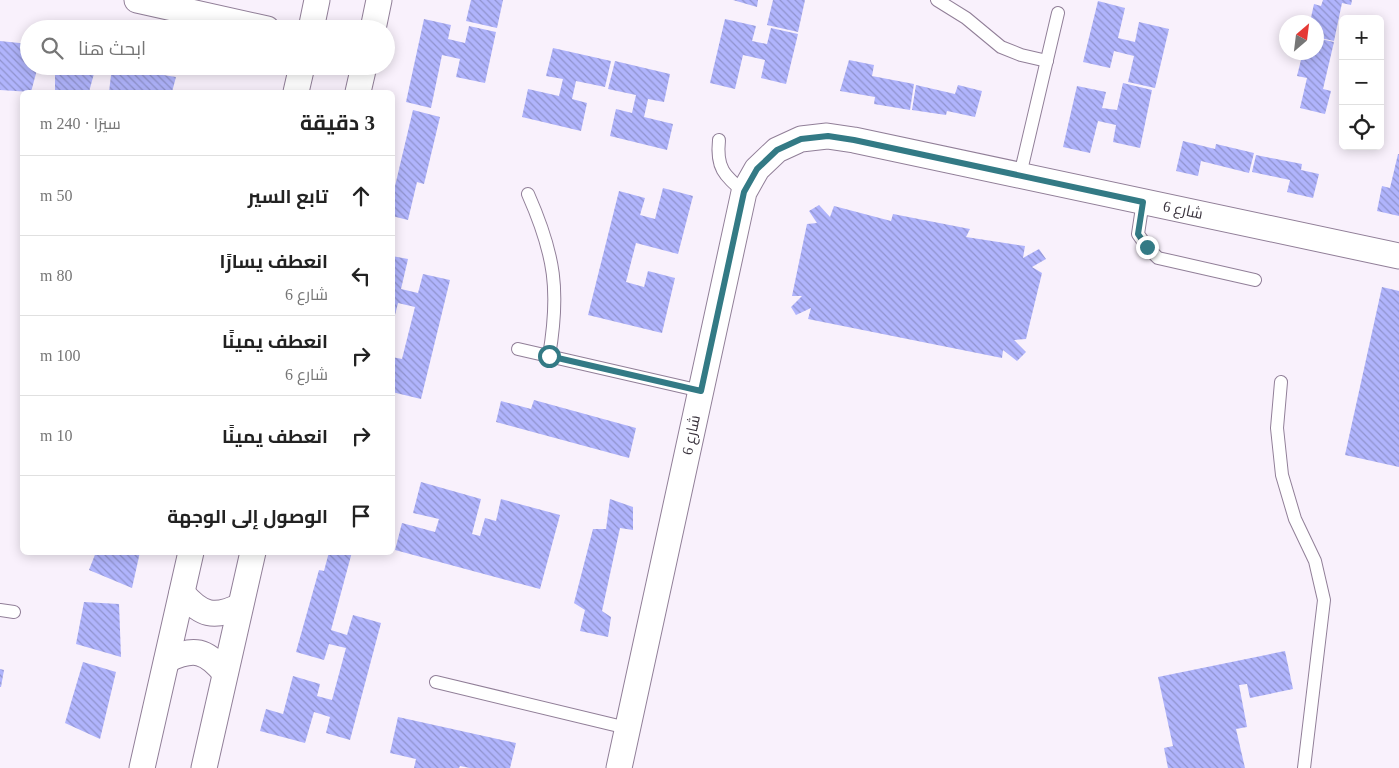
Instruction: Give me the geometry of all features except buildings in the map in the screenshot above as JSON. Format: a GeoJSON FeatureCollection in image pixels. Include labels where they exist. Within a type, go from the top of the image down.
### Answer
{"type":"FeatureCollection","features":[{"type":"Feature","properties":{"kind":"street"},"geometry":{"type":"LineString","coordinates":[[137,0],[227,20]]}},
{"type":"Feature","properties":{"kind":"street"},"geometry":{"type":"LineString","coordinates":[[312,20],[317,0]]}},
{"type":"Feature","properties":{"kind":"street"},"geometry":{"type":"LineString","coordinates":[[375,20],[379,0]]}},
{"type":"Feature","properties":{"kind":"street"},"geometry":{"type":"LineString","coordinates":[[296,90],[300,75]]}},
{"type":"Feature","properties":{"kind":"street"},"geometry":{"type":"LineString","coordinates":[[358,90],[362,75]]}},
{"type":"Feature","properties":{"kind":"street","name":"شارع 6"},"geometry":{"type":"LineString","coordinates":[[618,768],[744,192],[757,169],[777,150],[801,139],[828,136],[1399,256]]}},
{"type":"Feature","properties":{"kind":"street"},"geometry":{"type":"LineString","coordinates":[[142,768],[190,555]]}},
{"type":"Feature","properties":{"kind":"street"},"geometry":{"type":"LineString","coordinates":[[204,768],[252,555]]}},
{"type":"Feature","properties":{"kind":"street"},"geometry":{"type":"LineString","coordinates":[[182,593],[193,606],[208,613],[225,613],[240,606]]}},
{"type":"Feature","properties":{"kind":"street"},"geometry":{"type":"LineString","coordinates":[[167,660],[182,653],[199,653],[214,660],[225,673]]}},
{"type":"Feature","properties":{"kind":"lane"},"geometry":{"type":"LineString","coordinates":[[937,0],[966,18],[1001,47],[1021,55],[1047,60]]}},
{"type":"Feature","properties":{"kind":"lane"},"geometry":{"type":"LineString","coordinates":[[1020,176],[1058,13]]}},
{"type":"Feature","properties":{"kind":"lane"},"geometry":{"type":"LineString","coordinates":[[719,140],[718,153],[720,165],[726,176],[744,192]]}},
{"type":"Feature","properties":{"kind":"lane"},"geometry":{"type":"LineString","coordinates":[[528,194],[542,225],[551,257],[555,290],[554,323],[549,356]]}},
{"type":"Feature","properties":{"kind":"lane"},"geometry":{"type":"LineString","coordinates":[[1143,202],[1138,234],[1158,258],[1255,280]]}},
{"type":"Feature","properties":{"kind":"lane"},"geometry":{"type":"LineString","coordinates":[[518,349],[701,391]]}},
{"type":"Feature","properties":{"kind":"lane"},"geometry":{"type":"LineString","coordinates":[[1281,382],[1277,428],[1282,475],[1295,520],[1315,561],[1324,600],[1305,768]]}},
{"type":"Feature","properties":{"kind":"lane"},"geometry":{"type":"LineString","coordinates":[[0,610],[14,612]]}},
{"type":"Feature","properties":{"kind":"lane"},"geometry":{"type":"LineString","coordinates":[[436,682],[627,728]]}},
{"type":"Feature","properties":{"kind":"route"},"geometry":{"type":"LineString","coordinates":[[549,356],[701,391],[744,192],[757,169],[777,150],[801,139],[828,136],[854,140],[1143,202],[1138,234],[1147,247]]}}]}
